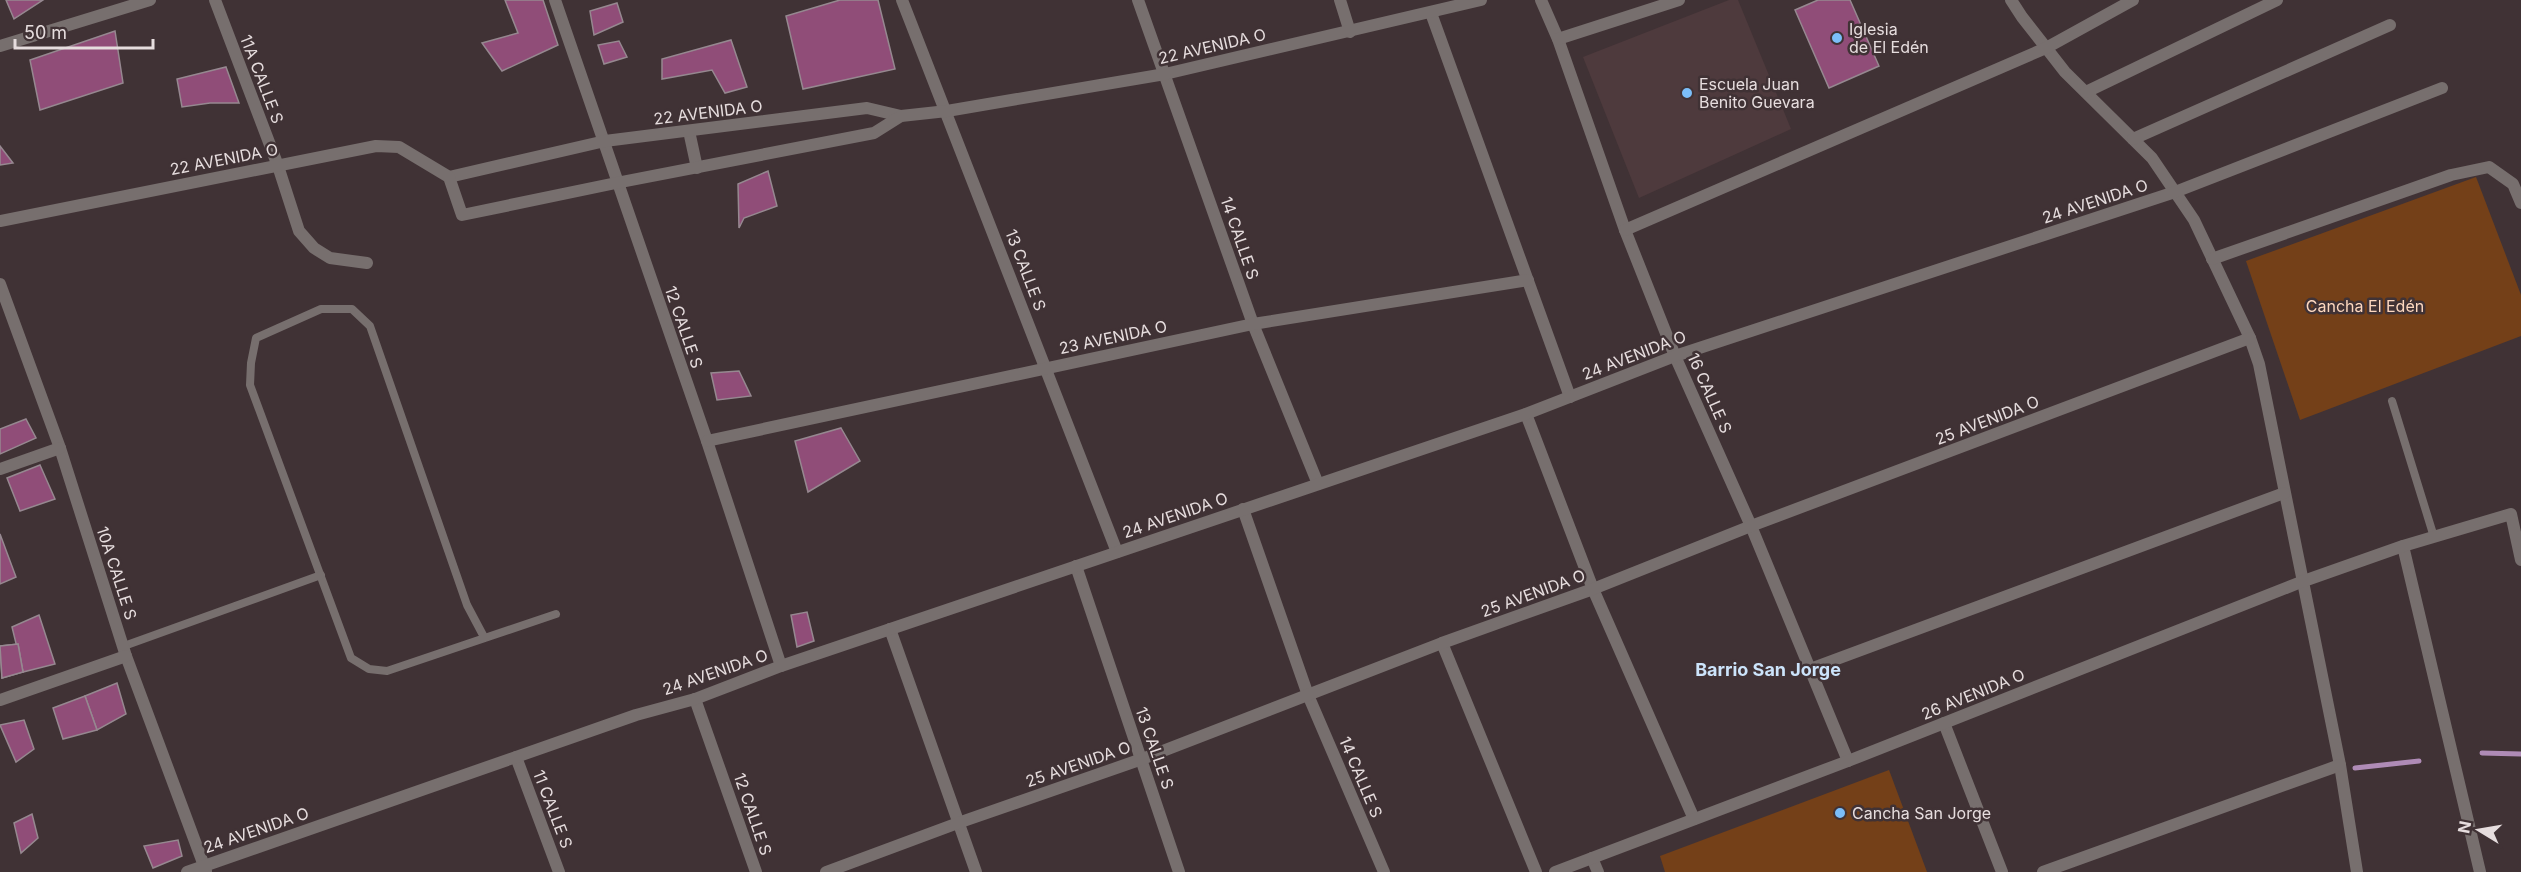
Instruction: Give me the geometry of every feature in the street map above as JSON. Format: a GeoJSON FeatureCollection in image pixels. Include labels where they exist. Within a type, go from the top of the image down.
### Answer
{"type":"FeatureCollection","features":[{"type":"Feature","properties":{"kind":"street"},"geometry":{"type":"LineString","coordinates":[[0,46],[150,0]]}},
{"type":"Feature","properties":{"kind":"street","name":"11A CALLE S"},"geometry":{"type":"LineString","coordinates":[[215,0],[278,166],[298,231],[314,248],[330,258],[367,263]]}},
{"type":"Feature","properties":{"kind":"street","name":"12 CALLE S"},"geometry":{"type":"LineString","coordinates":[[555,0],[605,141],[616,183],[707,441],[781,666]]}},
{"type":"Feature","properties":{"kind":"street","name":"13 CALLE S"},"geometry":{"type":"LineString","coordinates":[[902,0],[1118,552]]}},
{"type":"Feature","properties":{"kind":"street","name":"14 CALLE S"},"geometry":{"type":"LineString","coordinates":[[1138,0],[1253,324],[1318,484]]}},
{"type":"Feature","properties":{"kind":"street"},"geometry":{"type":"LineString","coordinates":[[1340,0],[1350,32]]}},
{"type":"Feature","properties":{"kind":"street","name":"22 AVENIDA O"},"geometry":{"type":"LineString","coordinates":[[0,221],[376,146],[399,147],[449,177],[605,141],[867,108],[901,116],[946,111],[1165,74],[1481,0]]}},
{"type":"Feature","properties":{"kind":"street","name":"16 CALLE S"},"geometry":{"type":"LineString","coordinates":[[1541,0],[1558,39],[1625,230],[1676,356],[1752,526],[1848,761]]}},
{"type":"Feature","properties":{"kind":"street"},"geometry":{"type":"LineString","coordinates":[[1558,39],[1679,0]]}},
{"type":"Feature","properties":{"kind":"street"},"geometry":{"type":"LineString","coordinates":[[2011,0],[2065,72],[2152,158],[2194,220],[2250,338],[2259,364],[2301,582],[2340,765],[2357,872]]}},
{"type":"Feature","properties":{"kind":"street"},"geometry":{"type":"LineString","coordinates":[[1625,230],[2046,48],[2133,0]]}},
{"type":"Feature","properties":{"kind":"street"},"geometry":{"type":"LineString","coordinates":[[2086,93],[2277,0]]}},
{"type":"Feature","properties":{"kind":"street"},"geometry":{"type":"LineString","coordinates":[[1431,13],[1570,397]]}},
{"type":"Feature","properties":{"kind":"street"},"geometry":{"type":"LineString","coordinates":[[2133,139],[2390,25]]}},
{"type":"Feature","properties":{"kind":"street","name":"24 AVENIDA O"},"geometry":{"type":"LineString","coordinates":[[187,872],[205,869],[636,715],[695,699],[781,666],[1526,414],[1676,356],[2175,192],[2442,88]]}},
{"type":"Feature","properties":{"kind":"street"},"geometry":{"type":"LineString","coordinates":[[449,177],[462,216],[616,183],[874,133],[901,116]]}},
{"type":"Feature","properties":{"kind":"street"},"geometry":{"type":"LineString","coordinates":[[689,131],[697,168]]}},
{"type":"Feature","properties":{"kind":"street"},"geometry":{"type":"LineString","coordinates":[[2212,259],[2451,175],[2489,166],[2513,184],[2521,203]]}},
{"type":"Feature","properties":{"kind":"street","name":"23 AVENIDA O"},"geometry":{"type":"LineString","coordinates":[[707,441],[1253,324],[1528,280]]}},
{"type":"Feature","properties":{"kind":"street","name":"10A CALLE S"},"geometry":{"type":"LineString","coordinates":[[2,292],[60,448],[125,651],[205,869]]}},
{"type":"Feature","properties":{"kind":"street","name":"25 AVENIDA O"},"geometry":{"type":"LineString","coordinates":[[826,872],[1142,759],[1442,643],[1593,589],[1752,526],[2250,338]]}},
{"type":"Feature","properties":{"kind":"street"},"geometry":{"type":"LineString","coordinates":[[1526,414],[1593,589],[1694,819]]}},
{"type":"Feature","properties":{"kind":"street"},"geometry":{"type":"LineString","coordinates":[[0,469],[60,448]]}},
{"type":"Feature","properties":{"kind":"street"},"geometry":{"type":"LineString","coordinates":[[1810,669],[2284,493]]}},
{"type":"Feature","properties":{"kind":"street","name":"14 CALLE S"},"geometry":{"type":"LineString","coordinates":[[1244,509],[1308,695],[1384,872]]}},
{"type":"Feature","properties":{"kind":"street"},"geometry":{"type":"LineString","coordinates":[[2516,512],[2521,561]]}},
{"type":"Feature","properties":{"kind":"street","name":"26 AVENIDA O"},"geometry":{"type":"LineString","coordinates":[[1555,872],[1848,761],[2301,582],[2403,546],[2516,512]]}},
{"type":"Feature","properties":{"kind":"street"},"geometry":{"type":"LineString","coordinates":[[2403,546],[2480,872]]}},
{"type":"Feature","properties":{"kind":"street","name":"13 CALLE S"},"geometry":{"type":"LineString","coordinates":[[1076,566],[1179,872]]}},
{"type":"Feature","properties":{"kind":"street"},"geometry":{"type":"LineString","coordinates":[[890,629],[976,872]]}},
{"type":"Feature","properties":{"kind":"street"},"geometry":{"type":"LineString","coordinates":[[1442,643],[1536,872]]}},
{"type":"Feature","properties":{"kind":"street"},"geometry":{"type":"LineString","coordinates":[[0,700],[125,651]]}},
{"type":"Feature","properties":{"kind":"street","name":"12 CALLE S"},"geometry":{"type":"LineString","coordinates":[[695,699],[756,872]]}},
{"type":"Feature","properties":{"kind":"street"},"geometry":{"type":"LineString","coordinates":[[1944,723],[2002,872]]}},
{"type":"Feature","properties":{"kind":"street","name":"11 CALLE S"},"geometry":{"type":"LineString","coordinates":[[516,757],[559,872]]}},
{"type":"Feature","properties":{"kind":"street"},"geometry":{"type":"LineString","coordinates":[[2043,872],[2340,765]]}},
{"type":"Feature","properties":{"kind":"street"},"geometry":{"type":"LineString","coordinates":[[1592,858],[1598,872]]}},
{"type":"Feature","properties":{"kind":"lane"},"geometry":{"type":"LineString","coordinates":[[484,637],[467,605],[370,326],[352,309],[321,309],[256,338],[250,385],[321,575],[338,629],[351,658],[369,669],[387,671],[556,614]]}},
{"type":"Feature","properties":{"kind":"lane"},"geometry":{"type":"LineString","coordinates":[[2392,401],[2434,537]]}},
{"type":"Feature","properties":{"kind":"lane"},"geometry":{"type":"LineString","coordinates":[[125,651],[321,575]]}},
{"type":"Feature","properties":{"kind":"shaded area","name":"Escuela Juan Benito Guevara"},"geometry":{"type":"Polygon","coordinates":[[[1729,0],[1738,0],[1791,129],[1639,198],[1583,57],[1729,0]]]}},
{"type":"Feature","properties":{"kind":"green space","name":"Cancha El Edén"},"geometry":{"type":"Polygon","coordinates":[[[2476,177],[2521,295],[2521,336],[2300,420],[2246,261],[2476,177]]]}},
{"type":"Feature","properties":{"kind":"green space","name":"Cancha San Jorge"},"geometry":{"type":"Polygon","coordinates":[[[1889,770],[1927,872],[1665,872],[1660,856],[1889,770]]]}},
{"type":"Feature","properties":{"kind":"building"},"geometry":{"type":"Polygon","coordinates":[[[6,0],[43,0],[14,19],[6,0]]]}},
{"type":"Feature","properties":{"kind":"building"},"geometry":{"type":"Polygon","coordinates":[[[505,0],[543,0],[558,45],[502,71],[482,43],[518,33],[505,0]]]}},
{"type":"Feature","properties":{"kind":"building"},"geometry":{"type":"Polygon","coordinates":[[[840,0],[878,0],[895,69],[803,89],[786,16],[840,0]]]}},
{"type":"Feature","properties":{"kind":"building","name":"Iglesia de El Edén"},"geometry":{"type":"Polygon","coordinates":[[[1818,0],[1850,0],[1879,66],[1829,88],[1795,10],[1818,0]]]}},
{"type":"Feature","properties":{"kind":"building"},"geometry":{"type":"Polygon","coordinates":[[[617,3],[623,22],[594,35],[590,11],[617,3]]]}},
{"type":"Feature","properties":{"kind":"building"},"geometry":{"type":"Polygon","coordinates":[[[115,31],[123,83],[40,110],[30,60],[115,31]]]}},
{"type":"Feature","properties":{"kind":"building"},"geometry":{"type":"Polygon","coordinates":[[[731,40],[747,87],[725,93],[712,70],[662,79],[662,59],[731,40]]]}},
{"type":"Feature","properties":{"kind":"building"},"geometry":{"type":"Polygon","coordinates":[[[619,41],[627,57],[604,64],[598,45],[619,41]]]}},
{"type":"Feature","properties":{"kind":"building"},"geometry":{"type":"Polygon","coordinates":[[[226,67],[239,103],[210,103],[182,107],[177,79],[226,67]]]}},
{"type":"Feature","properties":{"kind":"building"},"geometry":{"type":"Polygon","coordinates":[[[0,146],[13,163],[0,165],[0,146]]]}},
{"type":"Feature","properties":{"kind":"building"},"geometry":{"type":"Polygon","coordinates":[[[768,171],[777,206],[744,218],[739,228],[738,184],[768,171]]]}},
{"type":"Feature","properties":{"kind":"building"},"geometry":{"type":"Polygon","coordinates":[[[739,371],[751,396],[717,400],[711,373],[739,371]]]}},
{"type":"Feature","properties":{"kind":"building"},"geometry":{"type":"Polygon","coordinates":[[[26,419],[36,438],[0,454],[0,429],[26,419]]]}},
{"type":"Feature","properties":{"kind":"building"},"geometry":{"type":"Polygon","coordinates":[[[841,428],[860,461],[808,492],[795,441],[841,428]]]}},
{"type":"Feature","properties":{"kind":"building"},"geometry":{"type":"Polygon","coordinates":[[[40,465],[55,499],[20,511],[7,478],[40,465]]]}},
{"type":"Feature","properties":{"kind":"building"},"geometry":{"type":"Polygon","coordinates":[[[0,534],[16,577],[0,584],[0,534]]]}},
{"type":"Feature","properties":{"kind":"building"},"geometry":{"type":"Polygon","coordinates":[[[807,612],[814,641],[797,647],[791,615],[807,612]]]}},
{"type":"Feature","properties":{"kind":"building"},"geometry":{"type":"Polygon","coordinates":[[[39,615],[55,664],[23,672],[12,627],[39,615]]]}},
{"type":"Feature","properties":{"kind":"building"},"geometry":{"type":"Polygon","coordinates":[[[18,644],[23,672],[2,678],[0,646],[18,644]]]}},
{"type":"Feature","properties":{"kind":"building"},"geometry":{"type":"Polygon","coordinates":[[[18,644],[23,672],[2,678],[0,646],[18,644]]]}},
{"type":"Feature","properties":{"kind":"building"},"geometry":{"type":"Polygon","coordinates":[[[117,683],[126,714],[97,730],[85,696],[117,683]]]}},
{"type":"Feature","properties":{"kind":"building"},"geometry":{"type":"Polygon","coordinates":[[[85,696],[97,730],[63,739],[53,708],[85,696]]]}},
{"type":"Feature","properties":{"kind":"building"},"geometry":{"type":"Polygon","coordinates":[[[24,720],[34,749],[16,762],[0,725],[24,720]]]}},
{"type":"Feature","properties":{"kind":"building"},"geometry":{"type":"Polygon","coordinates":[[[32,814],[38,838],[21,853],[14,823],[32,814]]]}},
{"type":"Feature","properties":{"kind":"building"},"geometry":{"type":"Polygon","coordinates":[[[178,840],[182,856],[153,868],[144,846],[178,840]]]}},
{"type":"Feature","properties":{"kind":"waterway"},"geometry":{"type":"LineString","coordinates":[[2482,753],[2521,754]]}},
{"type":"Feature","properties":{"kind":"waterway"},"geometry":{"type":"LineString","coordinates":[[2355,768],[2419,761]]}},
{"type":"Feature","properties":{"kind":"place","name":"Iglesia de El Edén"},"geometry":{"type":"Point","coordinates":[1837,38]}},
{"type":"Feature","properties":{"kind":"place","name":"Escuela Juan Benito Guevara"},"geometry":{"type":"Point","coordinates":[1687,93]}},
{"type":"Feature","properties":{"kind":"place","name":"Cancha San Jorge"},"geometry":{"type":"Point","coordinates":[1840,813]}},
{"type":"Feature","properties":{"kind":"district","name":"Barrio San Jorge"},"geometry":{"type":"Point","coordinates":[1768,670]}}]}
